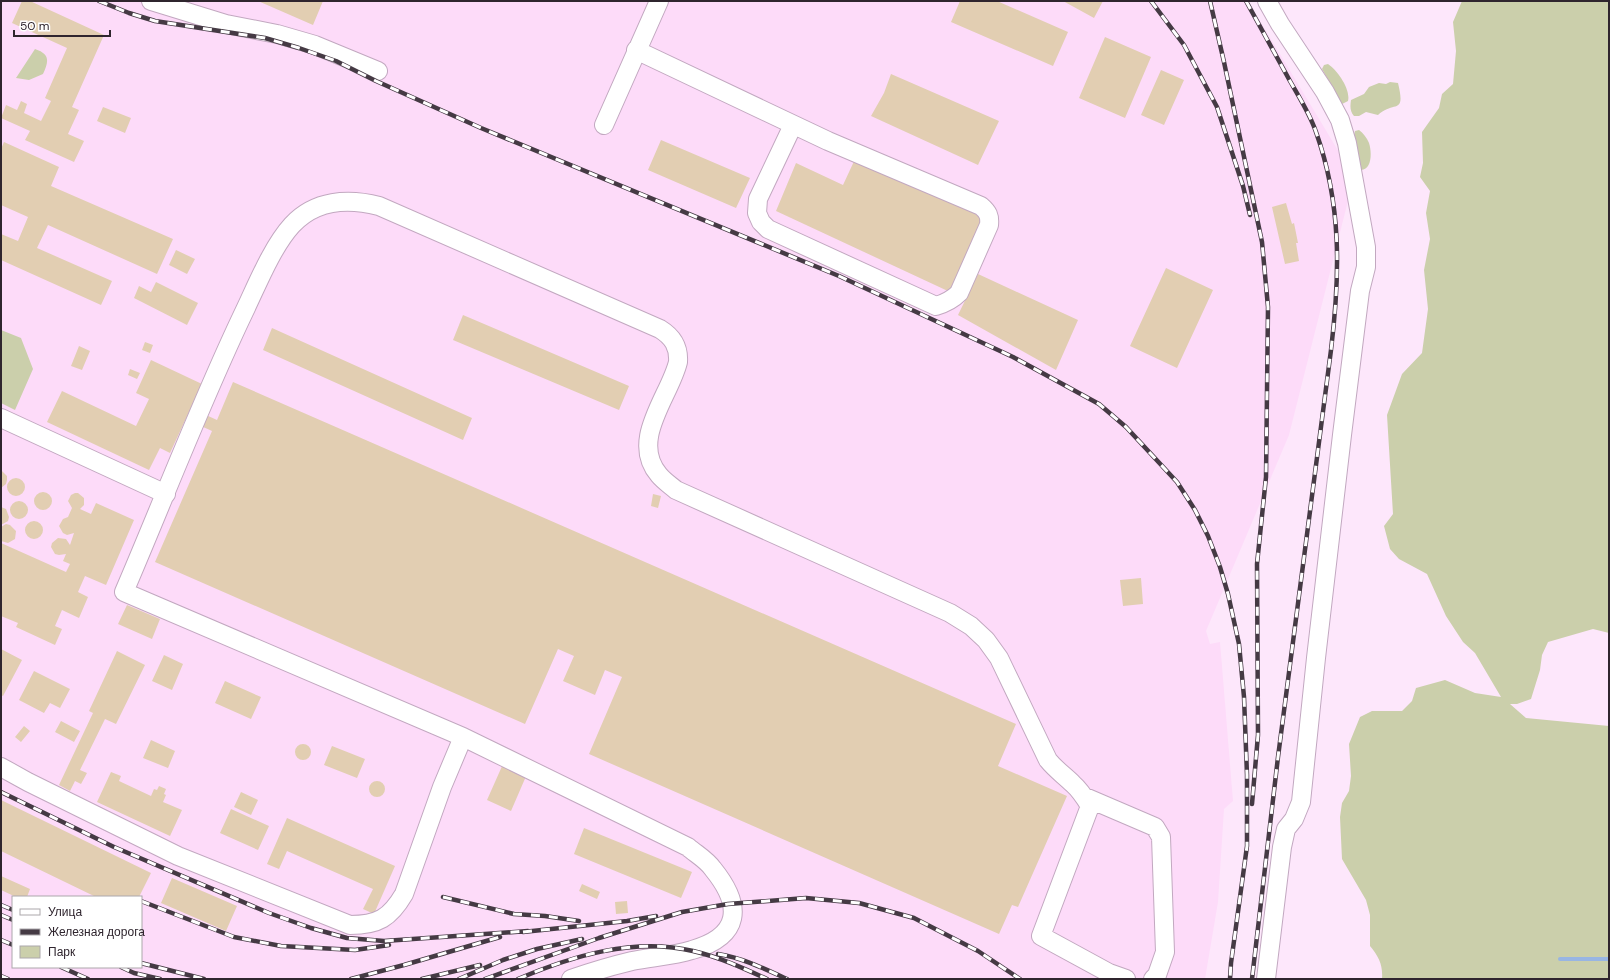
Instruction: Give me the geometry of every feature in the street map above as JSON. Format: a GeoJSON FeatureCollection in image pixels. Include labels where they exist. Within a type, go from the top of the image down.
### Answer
{"type":"FeatureCollection","features":[{"type":"Feature","properties":{"kind":"lane"},"geometry":{"type":"LineString","coordinates":[[151,1],[226,24],[277,34],[314,45],[378,71]]}},
{"type":"Feature","properties":{"kind":"lane"},"geometry":{"type":"LineString","coordinates":[[604,125],[658,1]]}},
{"type":"Feature","properties":{"kind":"lane"},"geometry":{"type":"LineString","coordinates":[[1266,979],[1282,847],[1286,829],[1294,818],[1301,802],[1342,435],[1360,291],[1366,267],[1366,247],[1347,143],[1340,120],[1326,92],[1280,24],[1268,1]]}},
{"type":"Feature","properties":{"kind":"lane"},"geometry":{"type":"LineString","coordinates":[[636,50],[828,141],[981,206],[987,211],[990,217],[989,225],[959,293],[953,299],[936,306],[768,229],[761,222],[757,213],[758,199],[793,125]]}},
{"type":"Feature","properties":{"kind":"lane"},"geometry":{"type":"LineString","coordinates":[[571,979],[596,970],[632,961],[692,950],[717,940],[727,931],[732,922],[731,898],[724,884],[712,867],[688,847],[463,737],[124,592],[229,345],[280,241],[292,225],[304,216],[318,208],[332,203],[347,201],[362,202],[379,206],[667,333],[676,345],[678,351],[678,362],[651,426],[648,441],[650,454],[659,475],[676,490],[950,613],[971,626],[986,640],[999,658],[1048,760],[1056,770],[1073,784],[1090,806],[1041,936],[1109,973],[1126,979]]}},
{"type":"Feature","properties":{"kind":"lane"},"geometry":{"type":"LineString","coordinates":[[1,418],[166,494]]}},
{"type":"Feature","properties":{"kind":"lane"},"geometry":{"type":"LineString","coordinates":[[1,767],[28,782],[178,856],[350,925],[365,925],[377,922],[386,917],[396,908],[404,894],[442,787],[463,737]]}},
{"type":"Feature","properties":{"kind":"lane"},"geometry":{"type":"LineString","coordinates":[[1084,797],[1155,827],[1161,837],[1165,952],[1157,975],[1153,979]]}},
{"type":"Feature","properties":{"kind":"shaded area"},"geometry":{"type":"Polygon","coordinates":[[[1,1],[1248,1],[1354,177],[1289,435],[1206,631],[1210,644],[1220,642],[1233,801],[1224,809],[1218,902],[1205,979],[1,979],[1,1]]]}},
{"type":"Feature","properties":{"kind":"green space"},"geometry":{"type":"Polygon","coordinates":[[[1462,1],[1609,1],[1609,633],[1593,629],[1548,642],[1542,655],[1540,670],[1531,699],[1517,704],[1510,704],[1526,718],[1609,726],[1609,979],[1382,979],[1380,961],[1370,946],[1370,915],[1366,900],[1342,859],[1340,817],[1342,803],[1349,791],[1351,776],[1349,744],[1360,717],[1372,711],[1402,711],[1412,701],[1416,688],[1445,680],[1475,693],[1501,697],[1475,653],[1463,642],[1446,616],[1427,574],[1399,559],[1390,549],[1384,526],[1393,514],[1387,415],[1402,374],[1422,353],[1428,309],[1424,270],[1430,239],[1426,213],[1430,191],[1420,177],[1423,163],[1422,132],[1439,108],[1442,94],[1453,84],[1456,51],[1453,22],[1462,1]]]}},
{"type":"Feature","properties":{"kind":"green space"},"geometry":{"type":"Polygon","coordinates":[[[35,49],[43,53],[47,58],[43,74],[29,80],[16,78],[35,49]]]}},
{"type":"Feature","properties":{"kind":"green space"},"geometry":{"type":"Polygon","coordinates":[[[1328,64],[1339,75],[1347,91],[1348,101],[1342,104],[1322,69],[1324,65],[1328,64]]]}},
{"type":"Feature","properties":{"kind":"green space"},"geometry":{"type":"Polygon","coordinates":[[[1390,82],[1398,83],[1400,100],[1397,106],[1389,108],[1378,115],[1366,112],[1359,116],[1354,116],[1350,105],[1351,100],[1364,94],[1369,87],[1379,83],[1386,84],[1390,82]]]}},
{"type":"Feature","properties":{"kind":"green space"},"geometry":{"type":"Polygon","coordinates":[[[1359,130],[1367,139],[1371,151],[1369,164],[1365,169],[1361,170],[1354,135],[1355,131],[1359,130]]]}},
{"type":"Feature","properties":{"kind":"green space"},"geometry":{"type":"Polygon","coordinates":[[[1,330],[21,338],[33,369],[15,410],[1,403],[1,330]]]}},
{"type":"Feature","properties":{"kind":"building"},"geometry":{"type":"Polygon","coordinates":[[[22,1],[30,1],[104,35],[72,107],[79,110],[68,134],[84,141],[74,162],[25,140],[30,131],[1,118],[6,105],[17,110],[21,101],[27,104],[24,113],[41,121],[51,101],[45,98],[67,48],[12,23],[22,1]]]}},
{"type":"Feature","properties":{"kind":"building"},"geometry":{"type":"Polygon","coordinates":[[[258,1],[323,1],[313,25],[258,1]]]}},
{"type":"Feature","properties":{"kind":"building"},"geometry":{"type":"Polygon","coordinates":[[[960,1],[997,1],[1068,32],[1053,66],[951,22],[960,1]]]}},
{"type":"Feature","properties":{"kind":"building"},"geometry":{"type":"Polygon","coordinates":[[[1063,1],[1103,1],[1094,18],[1063,1]]]}},
{"type":"Feature","properties":{"kind":"building"},"geometry":{"type":"Polygon","coordinates":[[[1105,37],[1151,57],[1125,118],[1079,98],[1105,37]]]}},
{"type":"Feature","properties":{"kind":"building"},"geometry":{"type":"Polygon","coordinates":[[[1161,70],[1184,80],[1164,125],[1141,115],[1161,70]]]}},
{"type":"Feature","properties":{"kind":"building"},"geometry":{"type":"Polygon","coordinates":[[[891,74],[999,121],[978,165],[871,116],[884,93],[891,74]]]}},
{"type":"Feature","properties":{"kind":"building"},"geometry":{"type":"Polygon","coordinates":[[[103,107],[131,118],[125,133],[97,121],[103,107]]]}},
{"type":"Feature","properties":{"kind":"building"},"geometry":{"type":"Polygon","coordinates":[[[661,140],[750,178],[736,208],[648,170],[661,140]]]}},
{"type":"Feature","properties":{"kind":"building"},"geometry":{"type":"Polygon","coordinates":[[[4,142],[59,167],[51,186],[173,239],[157,274],[48,225],[37,248],[112,281],[101,305],[1,260],[1,234],[18,241],[28,217],[1,205],[1,149],[4,142]]]}},
{"type":"Feature","properties":{"kind":"building"},"geometry":{"type":"Polygon","coordinates":[[[856,157],[985,216],[950,292],[776,211],[796,163],[843,185],[856,157]]]}},
{"type":"Feature","properties":{"kind":"building"},"geometry":{"type":"Polygon","coordinates":[[[1286,203],[1292,224],[1294,223],[1298,243],[1296,243],[1299,261],[1285,264],[1272,207],[1286,203]]]}},
{"type":"Feature","properties":{"kind":"building"},"geometry":{"type":"Polygon","coordinates":[[[176,250],[195,259],[187,274],[169,265],[176,250]]]}},
{"type":"Feature","properties":{"kind":"building"},"geometry":{"type":"Polygon","coordinates":[[[1166,268],[1213,290],[1177,368],[1130,346],[1166,268]]]}},
{"type":"Feature","properties":{"kind":"building"},"geometry":{"type":"Polygon","coordinates":[[[978,274],[1078,320],[1056,370],[958,315],[978,274]]]}},
{"type":"Feature","properties":{"kind":"building"},"geometry":{"type":"Polygon","coordinates":[[[156,282],[198,303],[187,325],[134,298],[139,286],[151,292],[156,282]]]}},
{"type":"Feature","properties":{"kind":"building"},"geometry":{"type":"Polygon","coordinates":[[[463,315],[629,386],[619,410],[453,340],[463,315]]]}},
{"type":"Feature","properties":{"kind":"building"},"geometry":{"type":"Polygon","coordinates":[[[272,328],[472,418],[463,440],[263,350],[272,328]]]}},
{"type":"Feature","properties":{"kind":"building"},"geometry":{"type":"Polygon","coordinates":[[[145,342],[153,345],[150,353],[142,350],[145,342]]]}},
{"type":"Feature","properties":{"kind":"building"},"geometry":{"type":"Polygon","coordinates":[[[79,346],[90,351],[82,370],[71,366],[79,346]]]}},
{"type":"Feature","properties":{"kind":"building"},"geometry":{"type":"Polygon","coordinates":[[[151,360],[202,384],[170,453],[160,448],[149,470],[47,422],[62,391],[136,426],[149,399],[136,393],[151,360]]]}},
{"type":"Feature","properties":{"kind":"building"},"geometry":{"type":"Polygon","coordinates":[[[130,369],[140,373],[137,379],[128,375],[130,369]]]}},
{"type":"Feature","properties":{"kind":"building"},"geometry":{"type":"Polygon","coordinates":[[[233,382],[1016,724],[998,766],[1067,796],[1018,907],[1012,905],[999,934],[589,754],[622,677],[605,670],[595,695],[563,681],[574,656],[558,649],[525,724],[155,562],[212,431],[201,426],[206,415],[217,420],[233,382]]]}},
{"type":"Feature","properties":{"kind":"building"},"geometry":{"type":"Polygon","coordinates":[[[1,470],[7,476],[7,480],[6,484],[1,488],[1,470]]]}},
{"type":"Feature","properties":{"kind":"building"},"geometry":{"type":"Polygon","coordinates":[[[12,478],[20,478],[25,483],[23,494],[20,496],[12,496],[7,491],[7,483],[12,478]]]}},
{"type":"Feature","properties":{"kind":"building"},"geometry":{"type":"Polygon","coordinates":[[[39,492],[47,492],[52,497],[50,508],[47,510],[39,510],[34,505],[34,497],[39,492]]]}},
{"type":"Feature","properties":{"kind":"building"},"geometry":{"type":"Polygon","coordinates":[[[78,493],[84,498],[84,505],[80,509],[91,514],[96,503],[134,520],[106,585],[85,576],[78,592],[88,597],[79,618],[62,610],[55,626],[62,629],[55,645],[16,627],[18,623],[1,616],[1,543],[66,572],[70,564],[63,561],[66,554],[55,554],[51,547],[52,543],[58,538],[66,539],[70,545],[74,533],[67,535],[63,533],[59,526],[63,519],[68,517],[72,508],[68,501],[71,495],[78,493]]]}},
{"type":"Feature","properties":{"kind":"building"},"geometry":{"type":"Polygon","coordinates":[[[653,494],[661,496],[658,508],[651,506],[653,494]]]}},
{"type":"Feature","properties":{"kind":"building"},"geometry":{"type":"Polygon","coordinates":[[[15,501],[23,501],[28,506],[26,517],[23,519],[15,519],[10,514],[10,506],[15,501]]]}},
{"type":"Feature","properties":{"kind":"building"},"geometry":{"type":"Polygon","coordinates":[[[1,507],[6,509],[9,517],[8,521],[1,525],[1,507]]]}},
{"type":"Feature","properties":{"kind":"building"},"geometry":{"type":"Polygon","coordinates":[[[30,521],[38,521],[43,526],[41,537],[38,539],[30,539],[25,534],[25,526],[30,521]]]}},
{"type":"Feature","properties":{"kind":"building"},"geometry":{"type":"Polygon","coordinates":[[[6,524],[10,525],[16,531],[15,539],[8,543],[1,541],[1,527],[6,524]]]}},
{"type":"Feature","properties":{"kind":"building"},"geometry":{"type":"Polygon","coordinates":[[[1141,578],[1143,604],[1123,606],[1120,580],[1141,578]]]}},
{"type":"Feature","properties":{"kind":"building"},"geometry":{"type":"Polygon","coordinates":[[[127,605],[160,619],[152,639],[118,624],[127,605]]]}},
{"type":"Feature","properties":{"kind":"building"},"geometry":{"type":"Polygon","coordinates":[[[1,649],[22,660],[3,696],[1,695],[1,649]]]}},
{"type":"Feature","properties":{"kind":"building"},"geometry":{"type":"Polygon","coordinates":[[[117,651],[145,665],[116,724],[105,719],[80,770],[87,773],[81,784],[75,781],[70,791],[59,785],[93,713],[89,711],[117,651]]]}},
{"type":"Feature","properties":{"kind":"building"},"geometry":{"type":"Polygon","coordinates":[[[164,655],[183,664],[172,690],[152,681],[164,655]]]}},
{"type":"Feature","properties":{"kind":"building"},"geometry":{"type":"Polygon","coordinates":[[[34,671],[70,689],[60,708],[50,703],[44,713],[19,700],[34,671]]]}},
{"type":"Feature","properties":{"kind":"building"},"geometry":{"type":"Polygon","coordinates":[[[225,681],[261,697],[251,719],[215,703],[225,681]]]}},
{"type":"Feature","properties":{"kind":"building"},"geometry":{"type":"Polygon","coordinates":[[[61,721],[80,731],[74,742],[55,732],[61,721]]]}},
{"type":"Feature","properties":{"kind":"building"},"geometry":{"type":"Polygon","coordinates":[[[24,726],[30,731],[21,742],[15,737],[24,726]]]}},
{"type":"Feature","properties":{"kind":"building"},"geometry":{"type":"Polygon","coordinates":[[[151,740],[175,751],[168,768],[143,758],[151,740]]]}},
{"type":"Feature","properties":{"kind":"building"},"geometry":{"type":"Polygon","coordinates":[[[303,744],[309,746],[311,752],[309,758],[303,760],[297,758],[295,752],[297,746],[303,744]]]}},
{"type":"Feature","properties":{"kind":"building"},"geometry":{"type":"Polygon","coordinates":[[[332,746],[365,759],[357,778],[324,765],[332,746]]]}},
{"type":"Feature","properties":{"kind":"building"},"geometry":{"type":"Polygon","coordinates":[[[503,764],[527,774],[511,811],[487,800],[503,764]]]}},
{"type":"Feature","properties":{"kind":"building"},"geometry":{"type":"Polygon","coordinates":[[[111,772],[121,776],[119,781],[151,796],[154,789],[157,790],[159,786],[166,789],[164,794],[166,795],[163,802],[182,810],[170,836],[97,802],[111,772]]]}},
{"type":"Feature","properties":{"kind":"building"},"geometry":{"type":"Polygon","coordinates":[[[377,781],[383,783],[385,789],[383,795],[377,797],[371,795],[369,789],[371,783],[377,781]]]}},
{"type":"Feature","properties":{"kind":"building"},"geometry":{"type":"Polygon","coordinates":[[[241,792],[258,800],[251,815],[234,807],[241,792]]]}},
{"type":"Feature","properties":{"kind":"building"},"geometry":{"type":"Polygon","coordinates":[[[1,800],[151,873],[140,896],[94,896],[1,851],[1,800]]]}},
{"type":"Feature","properties":{"kind":"building"},"geometry":{"type":"Polygon","coordinates":[[[231,809],[269,826],[258,850],[220,833],[231,809]]]}},
{"type":"Feature","properties":{"kind":"building"},"geometry":{"type":"Polygon","coordinates":[[[287,818],[395,866],[374,914],[363,909],[373,889],[287,851],[279,869],[267,864],[287,818]]]}},
{"type":"Feature","properties":{"kind":"building"},"geometry":{"type":"Polygon","coordinates":[[[584,828],[692,872],[681,898],[574,854],[584,828]]]}},
{"type":"Feature","properties":{"kind":"building"},"geometry":{"type":"Polygon","coordinates":[[[1,876],[30,889],[27,896],[14,896],[1,890],[1,876]]]}},
{"type":"Feature","properties":{"kind":"building"},"geometry":{"type":"Polygon","coordinates":[[[172,878],[237,906],[226,931],[161,903],[172,878]]]}},
{"type":"Feature","properties":{"kind":"building"},"geometry":{"type":"Polygon","coordinates":[[[582,884],[600,892],[597,899],[579,891],[582,884]]]}},
{"type":"Feature","properties":{"kind":"building"},"geometry":{"type":"Polygon","coordinates":[[[627,901],[628,913],[616,914],[615,902],[627,901]]]}},
{"type":"Feature","properties":{"kind":"waterway"},"geometry":{"type":"LineString","coordinates":[[1560,959],[1609,959]]}},
{"type":"Feature","properties":{"kind":"railway"},"geometry":{"type":"LineString","coordinates":[[99,1],[129,13],[155,21],[265,38],[336,61],[376,81],[481,128],[839,276],[1013,357],[1099,404],[1126,427],[1177,482],[1195,510],[1208,536],[1220,567],[1228,594],[1239,644],[1244,697],[1247,775],[1247,846],[1230,979]]}},
{"type":"Feature","properties":{"kind":"railway"},"geometry":{"type":"LineString","coordinates":[[1151,1],[1184,45],[1217,107],[1243,186],[1250,215]]}},
{"type":"Feature","properties":{"kind":"railway"},"geometry":{"type":"LineString","coordinates":[[1210,1],[1262,242],[1268,307],[1266,477],[1257,564],[1258,735],[1252,804]]}},
{"type":"Feature","properties":{"kind":"railway"},"geometry":{"type":"LineString","coordinates":[[1246,1],[1311,119],[1316,132],[1331,186],[1337,240],[1336,295],[1331,350],[1278,757],[1252,979]]}},
{"type":"Feature","properties":{"kind":"railway"},"geometry":{"type":"LineString","coordinates":[[1,792],[114,847],[269,913],[311,928],[347,938],[384,941],[528,931]]}},
{"type":"Feature","properties":{"kind":"railway"},"geometry":{"type":"LineString","coordinates":[[443,897],[514,914],[545,916],[579,921]]}},
{"type":"Feature","properties":{"kind":"railway"},"geometry":{"type":"LineString","coordinates":[[485,979],[599,938],[682,912],[728,904],[806,898],[859,903],[914,918],[978,951],[1020,979]]}},
{"type":"Feature","properties":{"kind":"railway"},"geometry":{"type":"LineString","coordinates":[[142,901],[234,937],[281,946],[355,950],[389,945]]}},
{"type":"Feature","properties":{"kind":"railway"},"geometry":{"type":"LineString","coordinates":[[1,905],[12,910]]}},
{"type":"Feature","properties":{"kind":"railway"},"geometry":{"type":"LineString","coordinates":[[1,915],[12,920]]}},
{"type":"Feature","properties":{"kind":"railway"},"geometry":{"type":"LineString","coordinates":[[523,932],[627,921],[656,916]]}},
{"type":"Feature","properties":{"kind":"railway"},"geometry":{"type":"LineString","coordinates":[[351,979],[500,937]]}},
{"type":"Feature","properties":{"kind":"railway"},"geometry":{"type":"LineString","coordinates":[[459,979],[503,960],[537,949],[582,939]]}},
{"type":"Feature","properties":{"kind":"railway"},"geometry":{"type":"LineString","coordinates":[[1,940],[12,945]]}},
{"type":"Feature","properties":{"kind":"railway"},"geometry":{"type":"LineString","coordinates":[[518,979],[582,956],[604,951],[648,946],[671,947],[703,953],[731,963],[767,979]]}},
{"type":"Feature","properties":{"kind":"railway"},"geometry":{"type":"LineString","coordinates":[[718,954],[745,961],[787,979]]}},
{"type":"Feature","properties":{"kind":"railway"},"geometry":{"type":"LineString","coordinates":[[142,963],[204,979]]}},
{"type":"Feature","properties":{"kind":"railway"},"geometry":{"type":"LineString","coordinates":[[422,979],[480,965]]}},
{"type":"Feature","properties":{"kind":"railway"},"geometry":{"type":"LineString","coordinates":[[63,968],[88,979]]}},
{"type":"Feature","properties":{"kind":"railway"},"geometry":{"type":"LineString","coordinates":[[123,968],[134,973],[160,979]]}},
{"type":"Feature","properties":{"kind":"railway"},"geometry":{"type":"LineString","coordinates":[[1,976],[8,979]]}}]}
